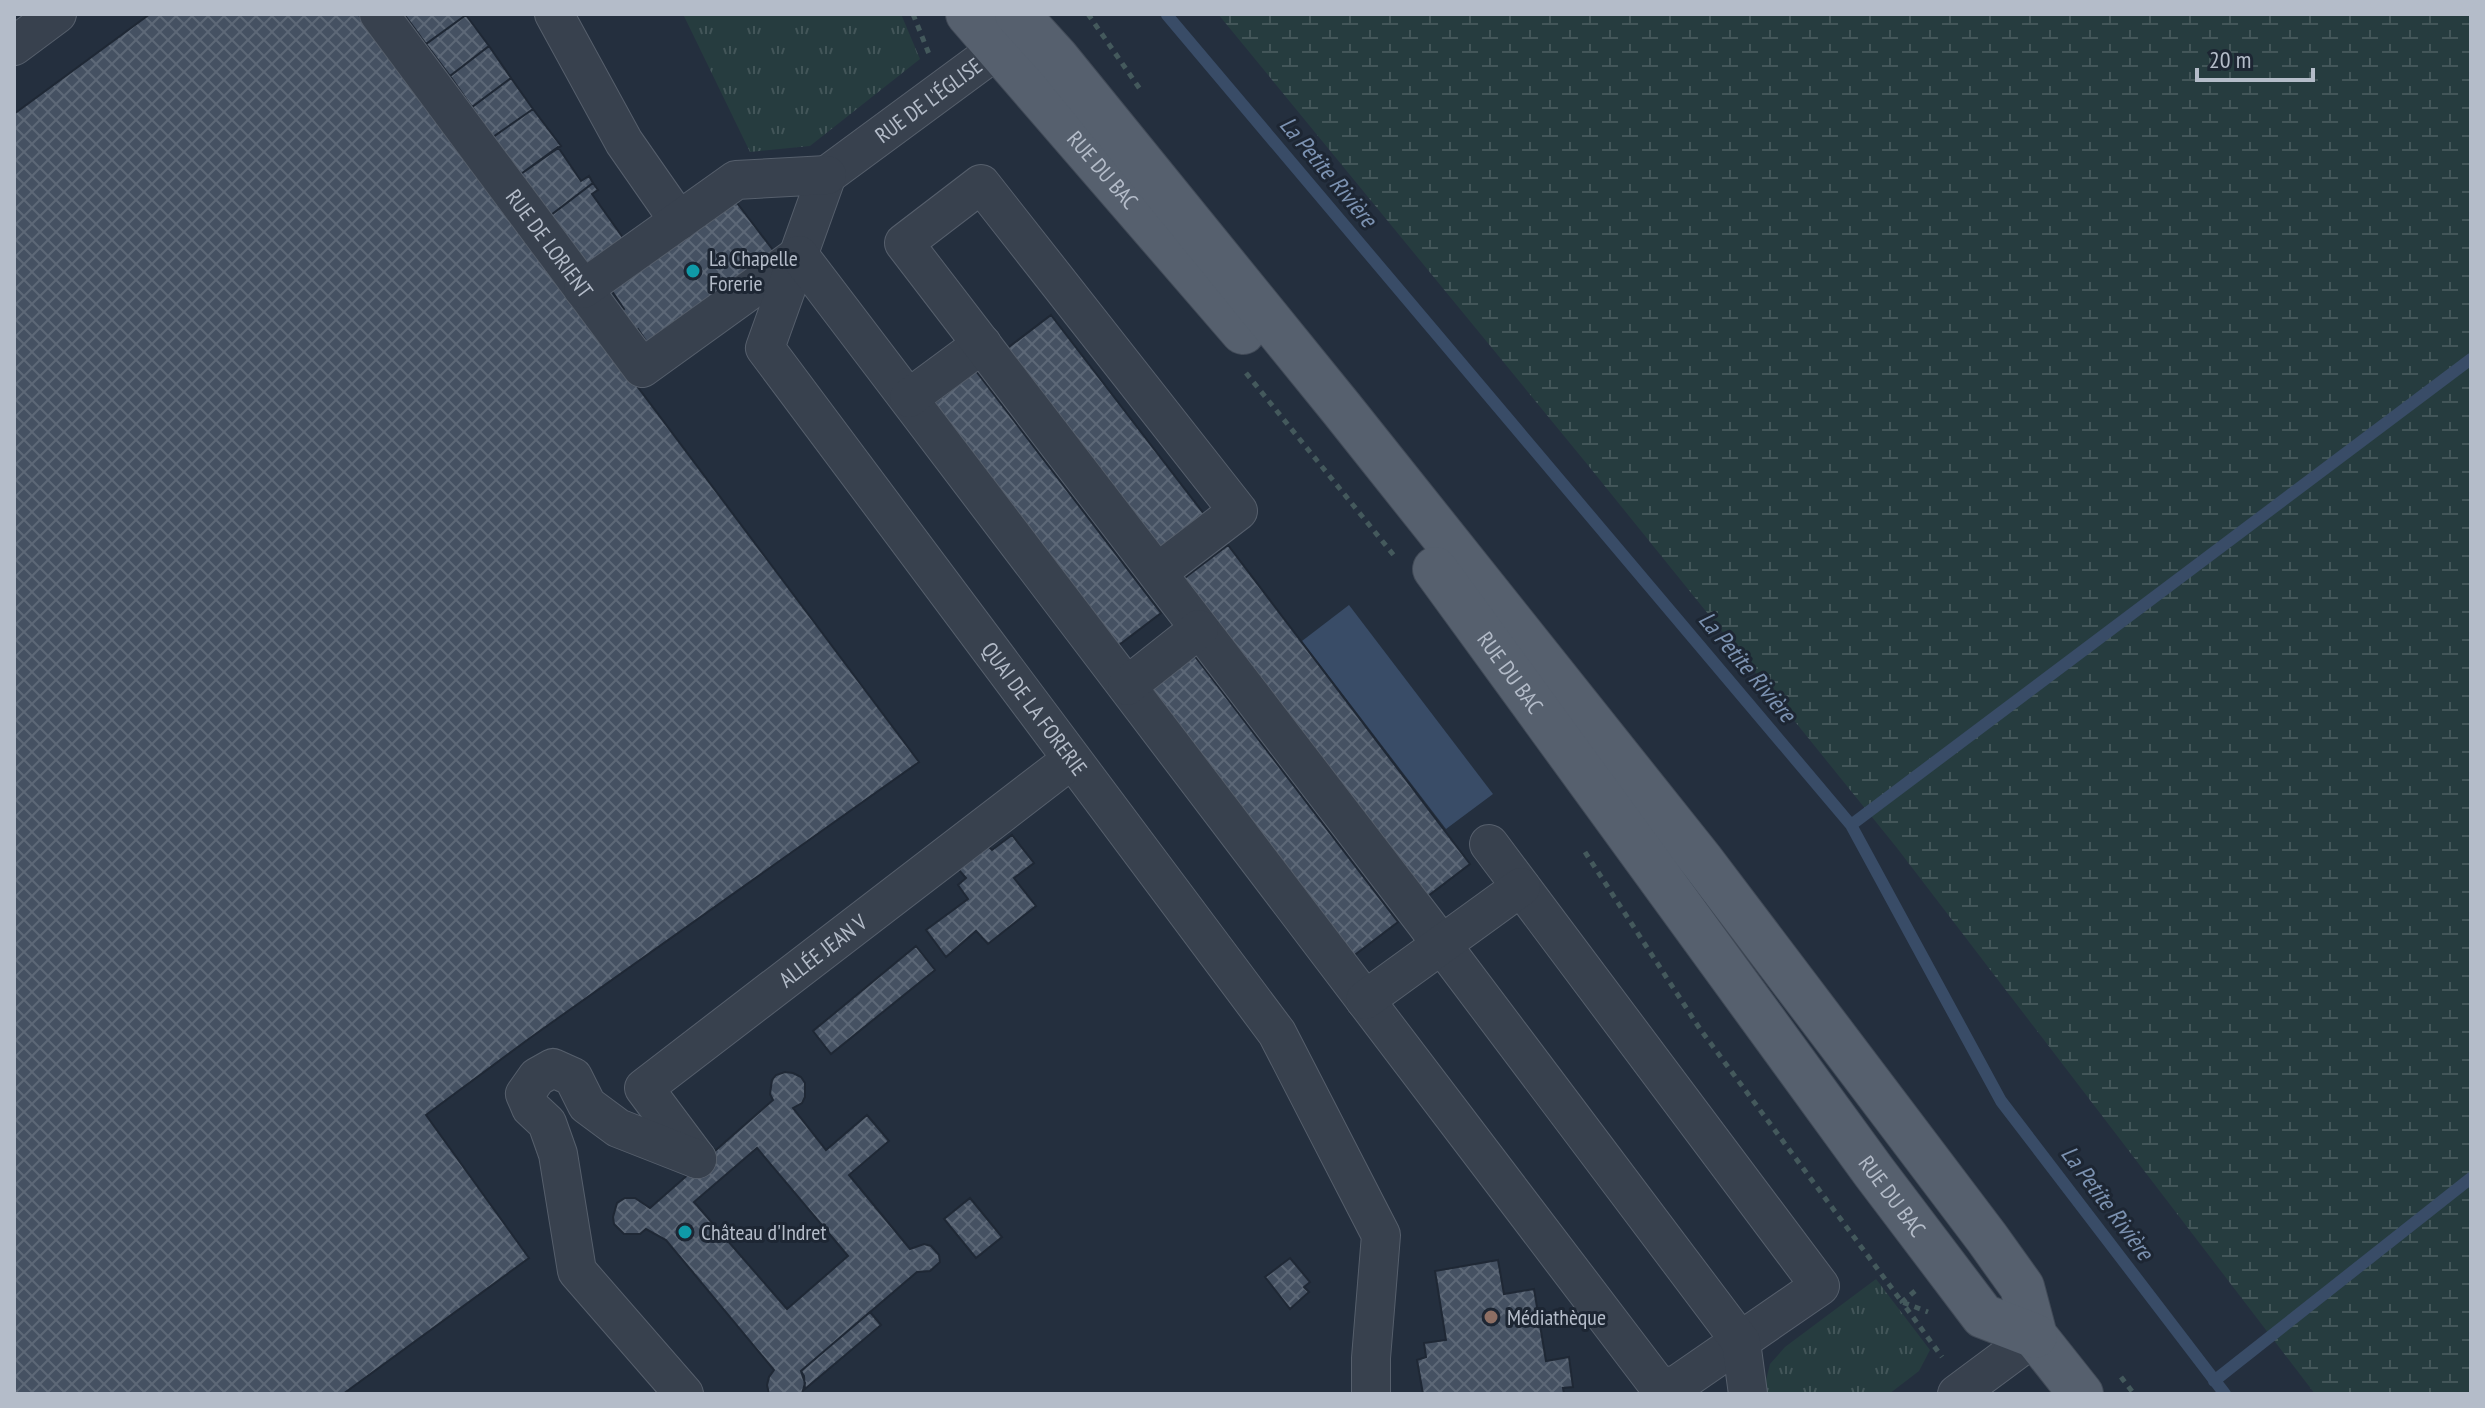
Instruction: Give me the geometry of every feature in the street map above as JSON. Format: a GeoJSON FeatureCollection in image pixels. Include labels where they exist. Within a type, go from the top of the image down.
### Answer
{"type":"FeatureCollection","features":[{"type":"Feature","properties":{"kind":"main road","name":"RUE DU BAC"},"geometry":{"type":"LineString","coordinates":[[968,14],[1022,26],[1057,58],[1351,420],[1702,861],[1987,1238],[2022,1287],[2035,1336],[2081,1394]]}},
{"type":"Feature","properties":{"kind":"street"},"geometry":{"type":"LineString","coordinates":[[14,46],[57,14]]}},
{"type":"Feature","properties":{"kind":"street","name":"RUE DE LORIENT"},"geometry":{"type":"LineString","coordinates":[[379,14],[583,289],[736,180],[827,175]]}},
{"type":"Feature","properties":{"kind":"street"},"geometry":{"type":"LineString","coordinates":[[554,14],[624,142],[679,221]]}},
{"type":"Feature","properties":{"kind":"street","name":"RUE DE L'ÉGLISE"},"geometry":{"type":"LineString","coordinates":[[827,175],[1022,26]]}},
{"type":"Feature","properties":{"kind":"street","name":"QUAI DE LA FORERIE"},"geometry":{"type":"LineString","coordinates":[[827,175],[765,348],[1277,1033],[1381,1235],[1371,1394]]}},
{"type":"Feature","properties":{"kind":"street"},"geometry":{"type":"LineString","coordinates":[[1157,573],[1238,511],[981,184],[904,243],[1441,944],[1741,1342],[1748,1394]]}},
{"type":"Feature","properties":{"kind":"street"},"geometry":{"type":"LineString","coordinates":[[583,289],[642,368],[799,255],[1660,1388],[1686,1389],[1741,1342],[1820,1286],[1489,844]]}},
{"type":"Feature","properties":{"kind":"street"},"geometry":{"type":"LineString","coordinates":[[909,398],[982,344]]}},
{"type":"Feature","properties":{"kind":"street"},"geometry":{"type":"LineString","coordinates":[[1127,686],[1199,629]]}},
{"type":"Feature","properties":{"kind":"street","name":"ALLÉE JEAN V"},"geometry":{"type":"LineString","coordinates":[[684,1394],[577,1271],[558,1154],[547,1123],[531,1108],[525,1094],[537,1077],[553,1068],[573,1077],[587,1105],[618,1128],[697,1159],[644,1088],[1071,760]]}},
{"type":"Feature","properties":{"kind":"street"},"geometry":{"type":"LineString","coordinates":[[1365,1000],[1521,887]]}},
{"type":"Feature","properties":{"kind":"street"},"geometry":{"type":"LineString","coordinates":[[1960,1391],[2035,1336]]}},
{"type":"Feature","properties":{"kind":"path"},"geometry":{"type":"LineString","coordinates":[[1902,1302],[1960,1391]]}},
{"type":"Feature","properties":{"kind":"green space"},"geometry":{"type":"Polygon","coordinates":[[[683,14],[901,14],[920,59],[810,146],[750,152],[683,14]]]}},
{"type":"Feature","properties":{"kind":"green space"},"geometry":{"type":"Polygon","coordinates":[[[1218,14],[2471,14],[2471,1394],[2315,1394],[1897,848],[1218,14]]]}},
{"type":"Feature","properties":{"kind":"green space"},"geometry":{"type":"Polygon","coordinates":[[[1876,1279],[1930,1350],[1919,1371],[1889,1394],[1767,1394],[1765,1384],[1770,1364],[1785,1347],[1876,1279]]]}},
{"type":"Feature","properties":{"kind":"water"},"geometry":{"type":"Polygon","coordinates":[[[1349,605],[1493,794],[1446,829],[1302,641],[1349,605]]]}},
{"type":"Feature","properties":{"kind":"building"},"geometry":{"type":"Polygon","coordinates":[[[150,14],[358,14],[919,762],[426,1115],[529,1258],[343,1394],[14,1394],[14,114],[150,14]]]}},
{"type":"Feature","properties":{"kind":"building"},"geometry":{"type":"Polygon","coordinates":[[[404,14],[465,14],[466,15],[426,44],[404,14]]]}},
{"type":"Feature","properties":{"kind":"building"},"geometry":{"type":"Polygon","coordinates":[[[466,15],[489,46],[450,76],[426,44],[466,15]]]}},
{"type":"Feature","properties":{"kind":"building"},"geometry":{"type":"Polygon","coordinates":[[[489,46],[511,78],[472,107],[450,76],[489,46]]]}},
{"type":"Feature","properties":{"kind":"building"},"geometry":{"type":"Polygon","coordinates":[[[511,78],[533,109],[493,137],[472,107],[511,78]]]}},
{"type":"Feature","properties":{"kind":"building"},"geometry":{"type":"Polygon","coordinates":[[[533,109],[561,146],[521,174],[493,137],[533,109]]]}},
{"type":"Feature","properties":{"kind":"building"},"geometry":{"type":"Polygon","coordinates":[[[558,147],[581,181],[589,176],[593,183],[551,215],[521,174],[558,147]]]}},
{"type":"Feature","properties":{"kind":"building"},"geometry":{"type":"Polygon","coordinates":[[[593,183],[598,190],[592,194],[626,242],[590,268],[551,215],[593,183]]]}},
{"type":"Feature","properties":{"kind":"building","name":"La Chapelle Forerie"},"geometry":{"type":"Polygon","coordinates":[[[734,199],[776,254],[648,344],[638,329],[633,332],[619,313],[624,309],[610,288],[734,199]]]}},
{"type":"Feature","properties":{"kind":"building"},"geometry":{"type":"Polygon","coordinates":[[[1051,315],[1204,514],[1158,549],[1005,350],[1051,315]]]}},
{"type":"Feature","properties":{"kind":"building"},"geometry":{"type":"Polygon","coordinates":[[[976,371],[1161,613],[1115,648],[930,406],[976,371]]]}},
{"type":"Feature","properties":{"kind":"building"},"geometry":{"type":"Polygon","coordinates":[[[1228,545],[1470,864],[1424,899],[1182,580],[1228,545]]]}},
{"type":"Feature","properties":{"kind":"building"},"geometry":{"type":"Polygon","coordinates":[[[1194,655],[1398,922],[1352,957],[1148,689],[1194,655]]]}},
{"type":"Feature","properties":{"kind":"building"},"geometry":{"type":"Polygon","coordinates":[[[1012,835],[1034,863],[1014,878],[1036,906],[988,944],[976,931],[946,957],[926,930],[968,899],[958,885],[966,878],[958,869],[988,846],[992,850],[1012,835]]]}},
{"type":"Feature","properties":{"kind":"building"},"geometry":{"type":"Polygon","coordinates":[[[916,946],[935,970],[831,1054],[813,1031],[916,946]]]}},
{"type":"Feature","properties":{"kind":"building","name":"Château d'Indret"},"geometry":{"type":"Polygon","coordinates":[[[793,1073],[805,1083],[805,1097],[793,1108],[826,1150],[867,1115],[889,1141],[849,1175],[910,1249],[924,1244],[931,1246],[939,1255],[940,1262],[930,1271],[917,1272],[801,1371],[805,1383],[802,1394],[769,1394],[767,1385],[774,1370],[666,1240],[646,1229],[640,1234],[624,1234],[614,1224],[613,1217],[617,1203],[625,1198],[635,1198],[650,1208],[773,1100],[770,1094],[776,1075],[793,1073]],[[757,1148],[694,1202],[787,1309],[848,1256],[757,1148]]]}},
{"type":"Feature","properties":{"kind":"building"},"geometry":{"type":"Polygon","coordinates":[[[970,1198],[1002,1237],[976,1258],[944,1219],[970,1198]]]}},
{"type":"Feature","properties":{"kind":"building"},"geometry":{"type":"Polygon","coordinates":[[[1290,1258],[1310,1282],[1304,1287],[1309,1292],[1290,1309],[1265,1277],[1290,1258]]]}},
{"type":"Feature","properties":{"kind":"building","name":"Médiathèque"},"geometry":{"type":"Polygon","coordinates":[[[1498,1260],[1504,1294],[1534,1289],[1546,1361],[1569,1357],[1573,1387],[1563,1388],[1564,1394],[1423,1394],[1417,1360],[1426,1357],[1424,1343],[1446,1340],[1435,1271],[1498,1260]]]}},
{"type":"Feature","properties":{"kind":"building"},"geometry":{"type":"Polygon","coordinates":[[[870,1312],[881,1325],[805,1389],[801,1371],[870,1312]]]}},
{"type":"Feature","properties":{"kind":"waterway","name":"La Petite Rivière"},"geometry":{"type":"LineString","coordinates":[[1167,15],[1851,825],[2001,1101],[2225,1394]]}},
{"type":"Feature","properties":{"kind":"waterway"},"geometry":{"type":"LineString","coordinates":[[1851,825],[2471,359]]}},
{"type":"Feature","properties":{"kind":"waterway"},"geometry":{"type":"LineString","coordinates":[[2214,1381],[2471,1178]]}},
{"type":"Feature","properties":{"kind":"place","name":"La Chapelle Forerie"},"geometry":{"type":"Point","coordinates":[693,271]}},
{"type":"Feature","properties":{"kind":"place","name":"Château d'Indret"},"geometry":{"type":"Point","coordinates":[685,1232]}},
{"type":"Feature","properties":{"kind":"place","name":"Médiathèque"},"geometry":{"type":"Point","coordinates":[1491,1317]}}]}
